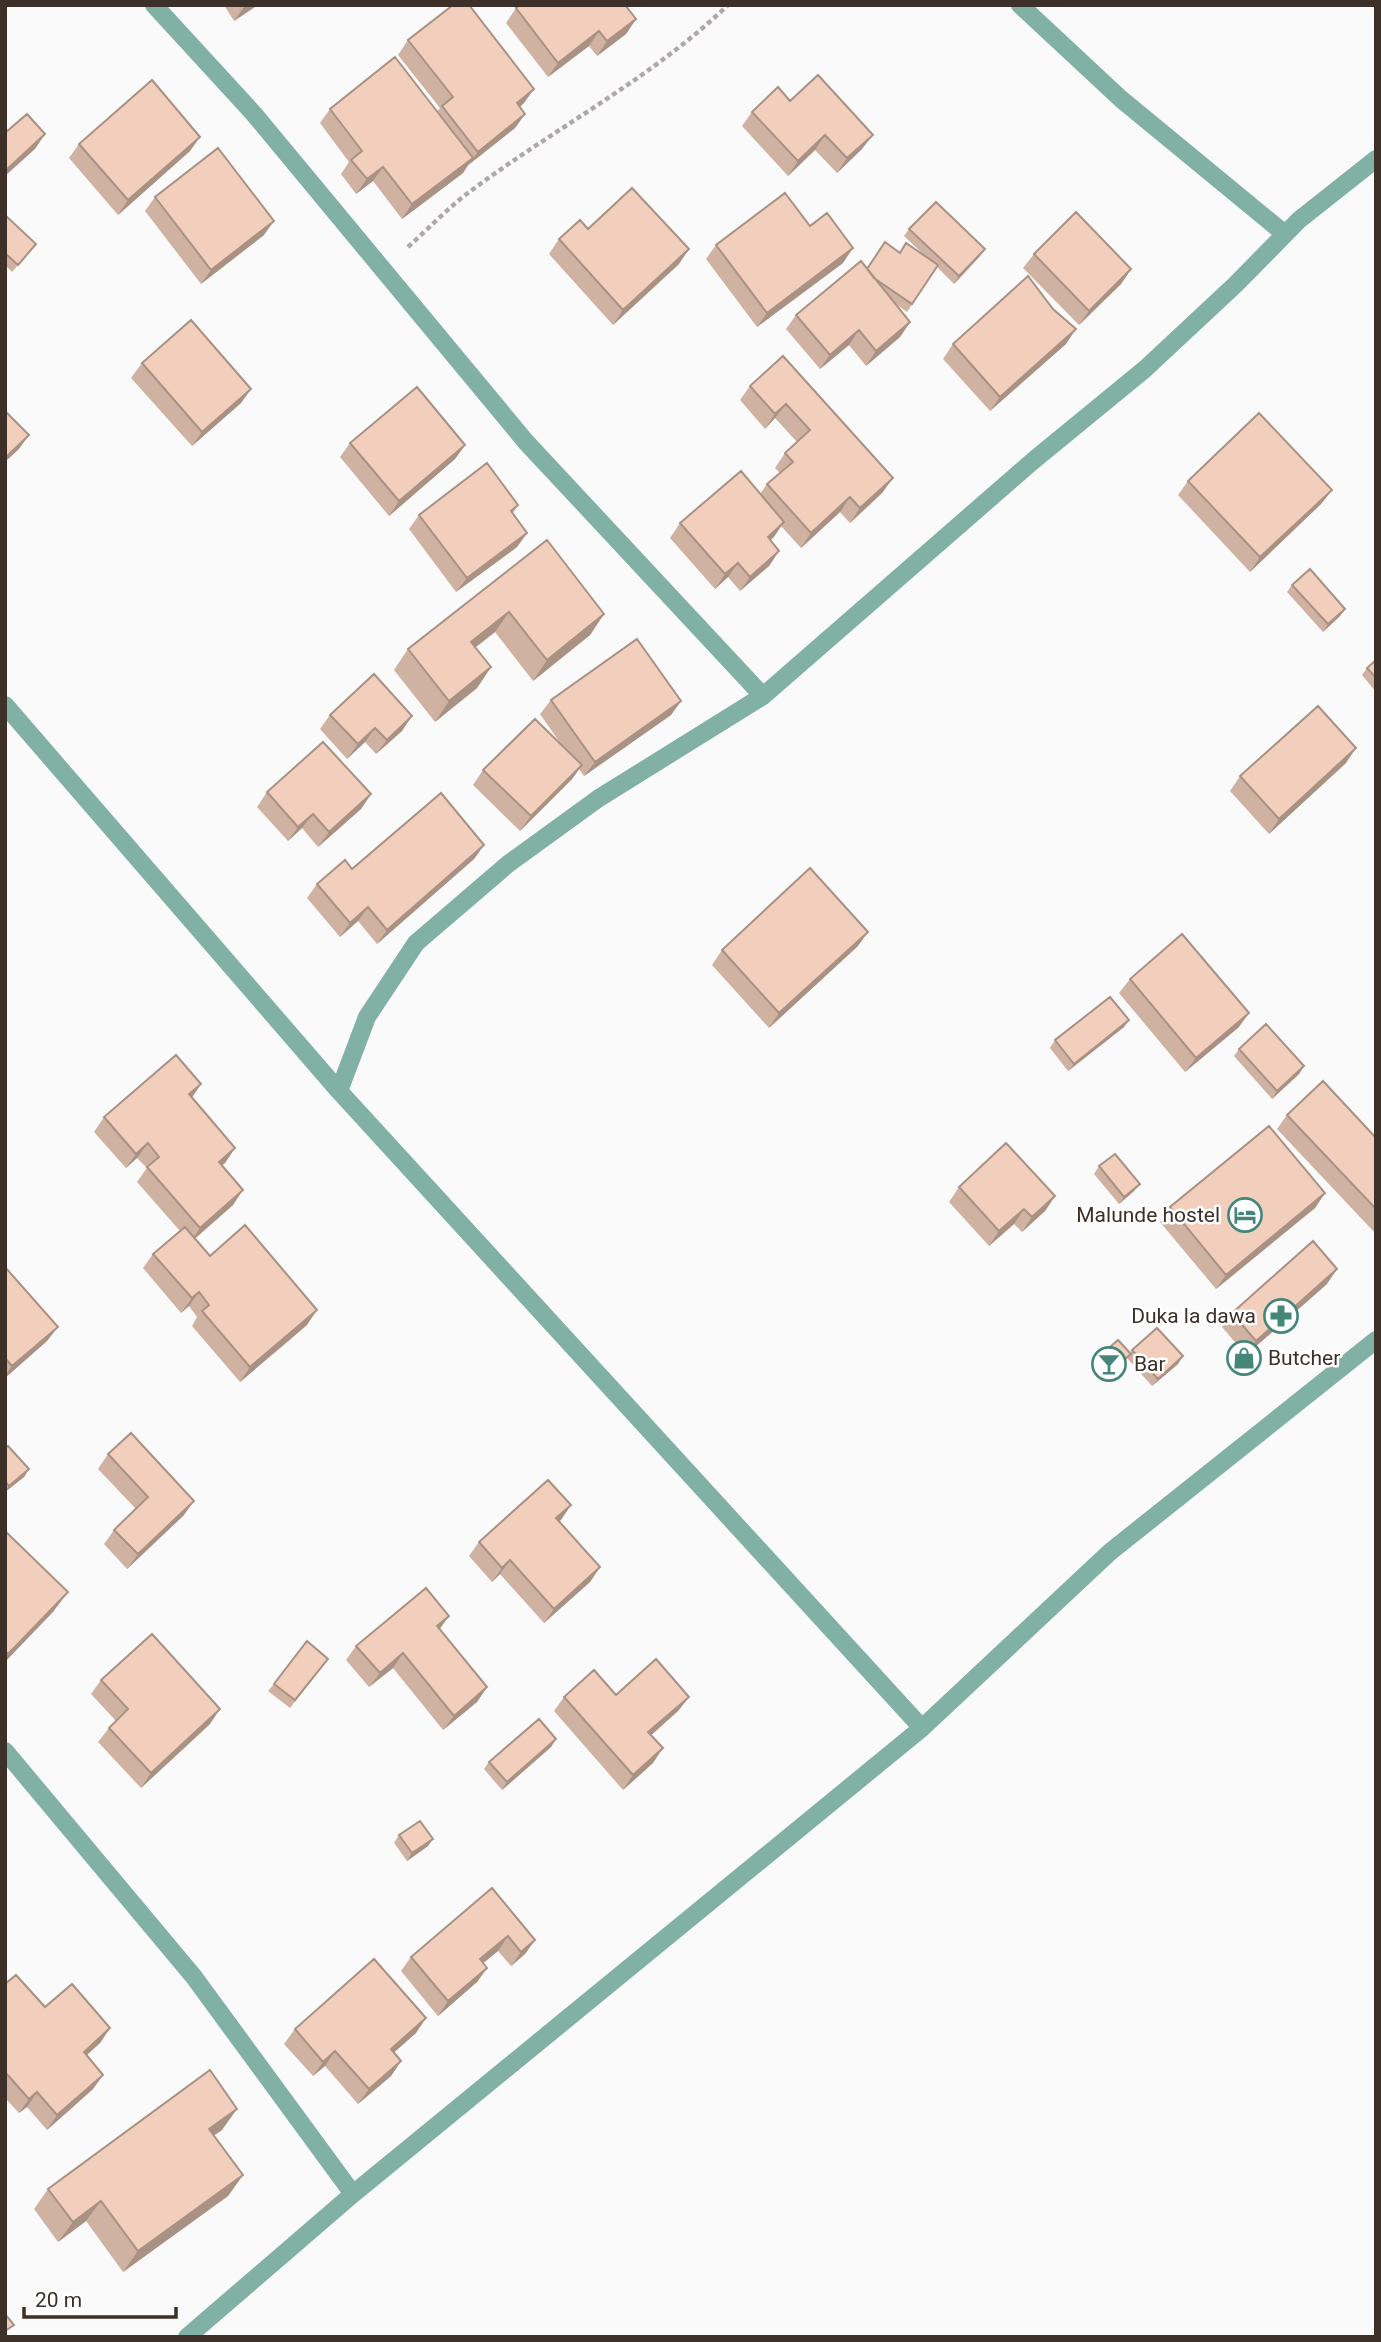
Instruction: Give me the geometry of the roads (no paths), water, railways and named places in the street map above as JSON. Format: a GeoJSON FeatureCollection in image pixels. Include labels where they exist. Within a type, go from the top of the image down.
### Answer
{"type":"FeatureCollection","features":[{"type":"Feature","properties":{"kind":"street"},"geometry":{"type":"LineString","coordinates":[[154,5],[254,114],[526,442],[763,696]]}},
{"type":"Feature","properties":{"kind":"street"},"geometry":{"type":"LineString","coordinates":[[1020,5],[1121,99],[1285,234]]}},
{"type":"Feature","properties":{"kind":"street"},"geometry":{"type":"LineString","coordinates":[[339,1091],[367,1017],[416,943],[508,864],[599,797],[763,696],[1034,460],[1145,369],[1285,234],[1376,159]]}},
{"type":"Feature","properties":{"kind":"street"},"geometry":{"type":"LineString","coordinates":[[5,705],[339,1091],[922,1728]]}},
{"type":"Feature","properties":{"kind":"street"},"geometry":{"type":"LineString","coordinates":[[187,2337],[353,2194],[922,1728],[1110,1552],[1376,1340]]}},
{"type":"Feature","properties":{"kind":"street"},"geometry":{"type":"LineString","coordinates":[[5,1751],[194,1977],[353,2194]]}},
{"type":"Feature","properties":{"kind":"place","name":"Malunde hostel"},"geometry":{"type":"Point","coordinates":[1245,1215]}},
{"type":"Feature","properties":{"kind":"place","name":"Duka la dawa"},"geometry":{"type":"Point","coordinates":[1281,1316]}},
{"type":"Feature","properties":{"kind":"place","name":"Butcher"},"geometry":{"type":"Point","coordinates":[1244,1358]}},
{"type":"Feature","properties":{"kind":"place","name":"Bar"},"geometry":{"type":"Point","coordinates":[1109,1364]}}]}
